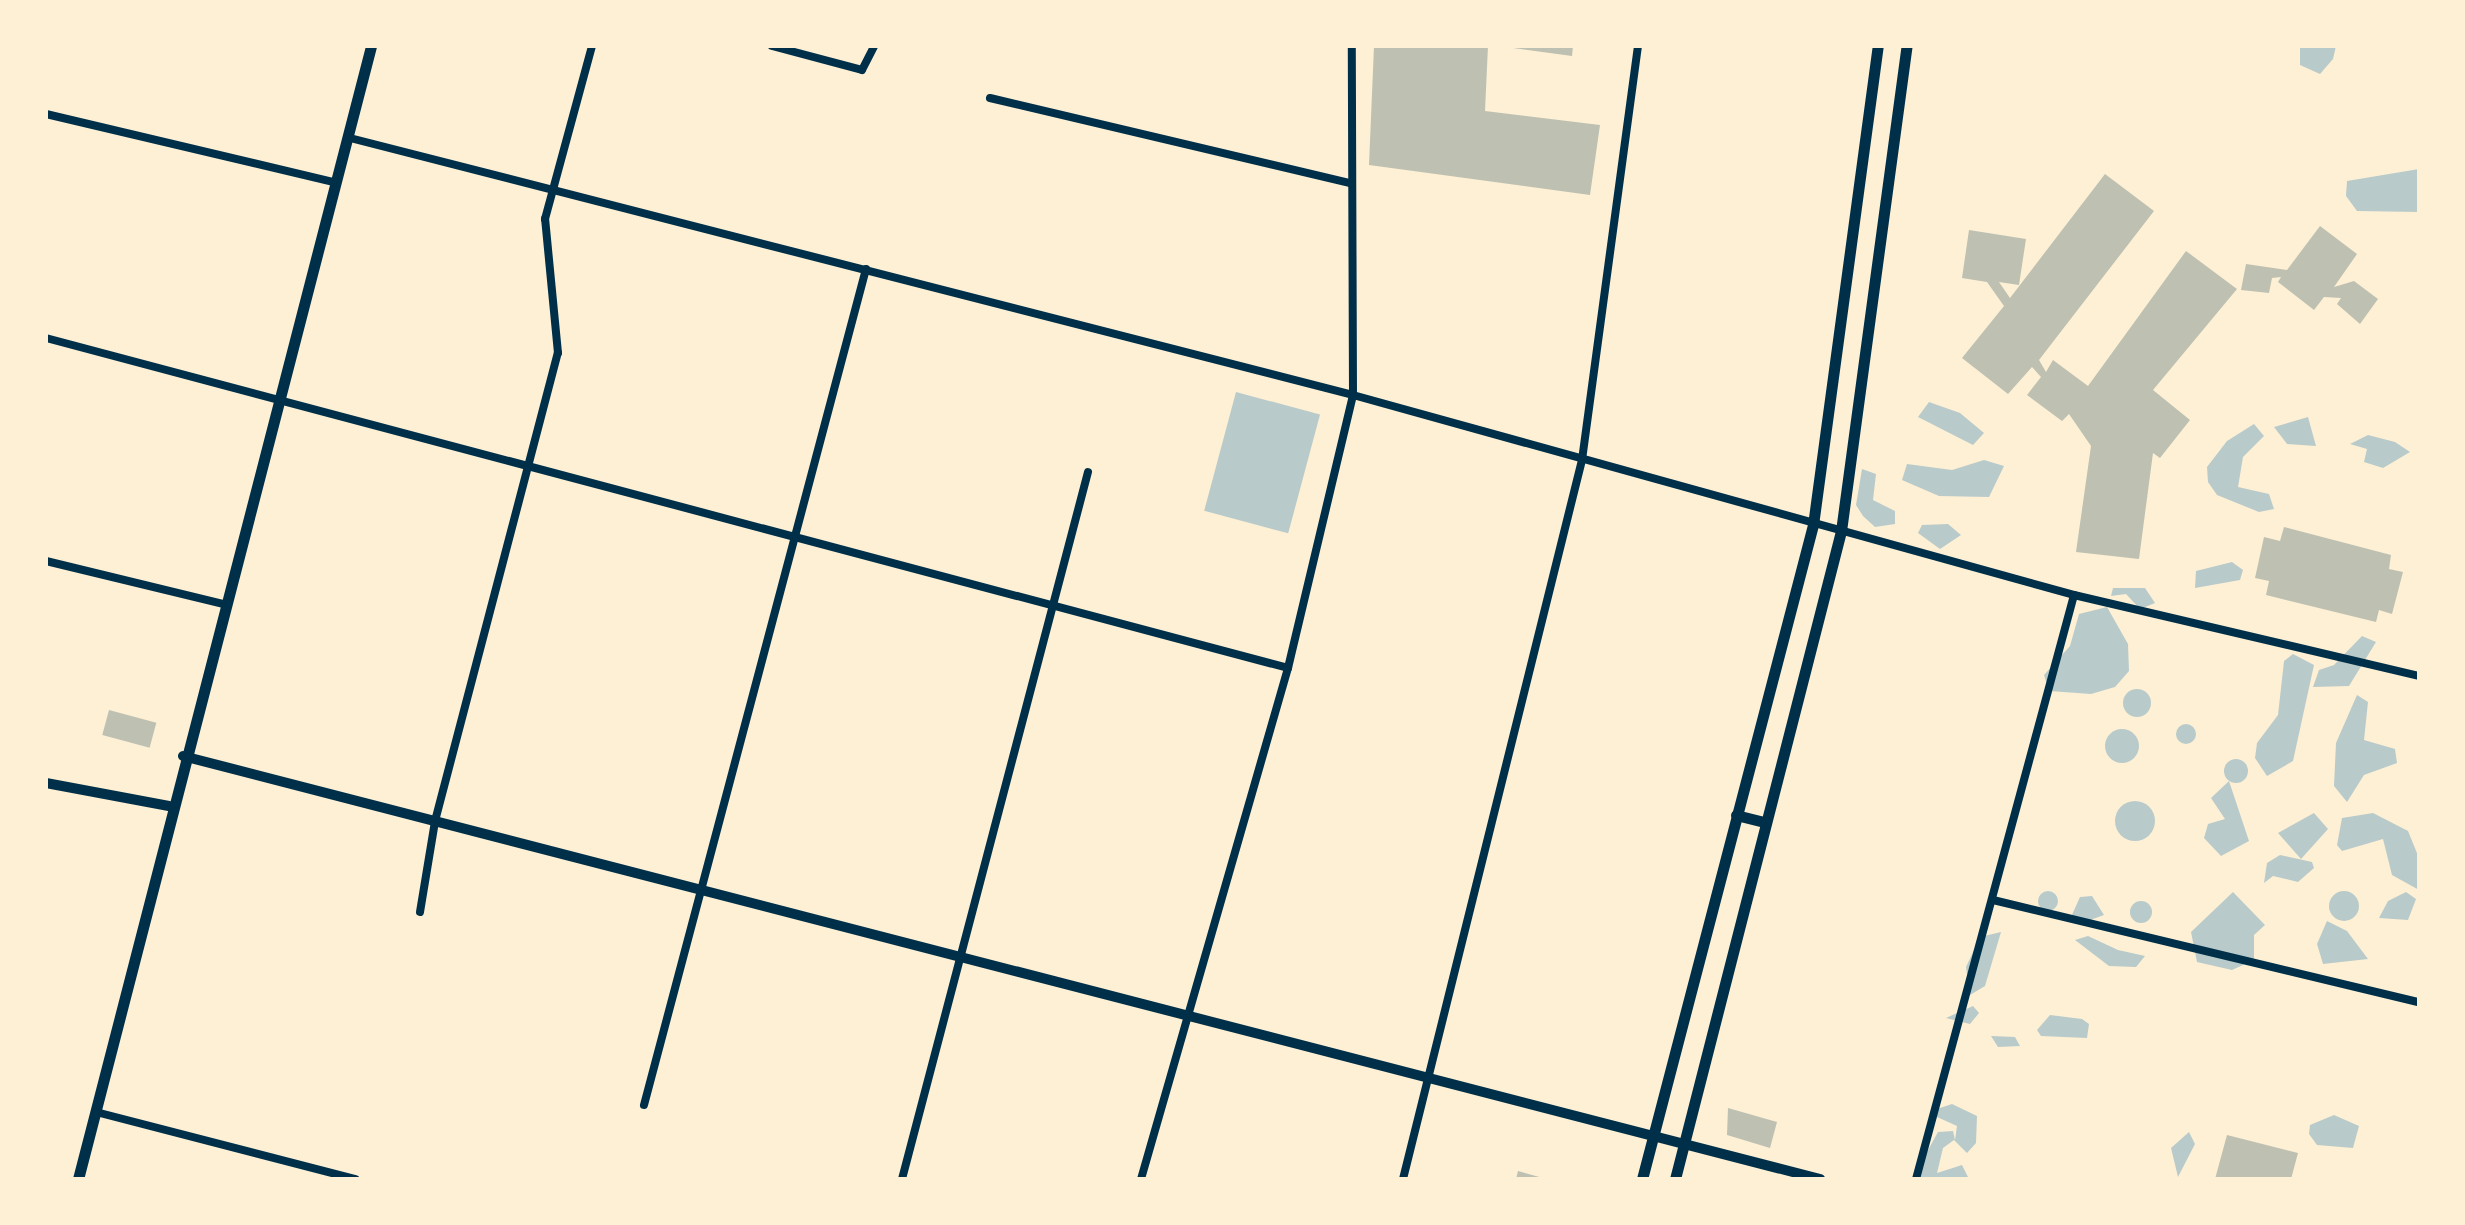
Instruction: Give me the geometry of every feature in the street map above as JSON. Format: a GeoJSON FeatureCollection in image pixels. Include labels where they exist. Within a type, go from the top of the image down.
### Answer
{"type":"FeatureCollection","features":[{"type":"Feature","properties":{"kind":"main road"},"geometry":{"type":"LineString","coordinates":[[78,1179],[169,806],[276,398],[350,138],[371,46]]}},
{"type":"Feature","properties":{"kind":"main road"},"geometry":{"type":"LineString","coordinates":[[1642,1179],[1813,525],[1878,46]]}},
{"type":"Feature","properties":{"kind":"main road"},"geometry":{"type":"LineString","coordinates":[[1675,1179],[1841,531],[1907,46]]}},
{"type":"Feature","properties":{"kind":"main road"},"geometry":{"type":"LineString","coordinates":[[1736,815],[1765,822]]}},
{"type":"Feature","properties":{"kind":"street"},"geometry":{"type":"LineString","coordinates":[[420,912],[435,821],[526,463],[558,353],[545,219],[592,46]]}},
{"type":"Feature","properties":{"kind":"street"},"geometry":{"type":"LineString","coordinates":[[772,46],[862,70],[874,46]]}},
{"type":"Feature","properties":{"kind":"street"},"geometry":{"type":"LineString","coordinates":[[1141,1179],[1288,668],[1353,395],[1349,183],[1352,46]]}},
{"type":"Feature","properties":{"kind":"street"},"geometry":{"type":"LineString","coordinates":[[1403,1179],[1582,460],[1638,46]]}},
{"type":"Feature","properties":{"kind":"street"},"geometry":{"type":"LineString","coordinates":[[990,98],[1349,183]]}},
{"type":"Feature","properties":{"kind":"street"},"geometry":{"type":"LineString","coordinates":[[46,114],[337,183]]}},
{"type":"Feature","properties":{"kind":"street"},"geometry":{"type":"LineString","coordinates":[[350,138],[1353,395],[2074,595],[2419,676]]}},
{"type":"Feature","properties":{"kind":"street"},"geometry":{"type":"LineString","coordinates":[[644,1105],[866,269]]}},
{"type":"Feature","properties":{"kind":"street"},"geometry":{"type":"LineString","coordinates":[[46,338],[1054,602],[1288,668]]}},
{"type":"Feature","properties":{"kind":"street"},"geometry":{"type":"LineString","coordinates":[[902,1179],[963,957],[1088,472]]}},
{"type":"Feature","properties":{"kind":"street"},"geometry":{"type":"LineString","coordinates":[[46,561],[224,604]]}},
{"type":"Feature","properties":{"kind":"street"},"geometry":{"type":"LineString","coordinates":[[1916,1179],[2074,595]]}},
{"type":"Feature","properties":{"kind":"street"},"geometry":{"type":"LineString","coordinates":[[183,756],[1820,1179]]}},
{"type":"Feature","properties":{"kind":"street"},"geometry":{"type":"LineString","coordinates":[[46,783],[169,806]]}},
{"type":"Feature","properties":{"kind":"street"},"geometry":{"type":"LineString","coordinates":[[1993,900],[2419,1002]]}},
{"type":"Feature","properties":{"kind":"street"},"geometry":{"type":"LineString","coordinates":[[96,1112],[356,1179]]}},
{"type":"Feature","properties":{"kind":"shaded area"},"geometry":{"type":"Polygon","coordinates":[[[2300,46],[2336,46],[2333,59],[2320,74],[2300,65],[2300,46]]]}},
{"type":"Feature","properties":{"kind":"shaded area"},"geometry":{"type":"Polygon","coordinates":[[[2419,169],[2419,212],[2357,211],[2346,196],[2347,181],[2419,169]]]}},
{"type":"Feature","properties":{"kind":"shaded area"},"geometry":{"type":"Polygon","coordinates":[[[1236,392],[1320,415],[1288,533],[1204,511],[1236,392]]]}},
{"type":"Feature","properties":{"kind":"shaded area"},"geometry":{"type":"Polygon","coordinates":[[[1929,402],[1960,413],[1984,433],[1973,445],[1918,417],[1929,402]]]}},
{"type":"Feature","properties":{"kind":"shaded area"},"geometry":{"type":"Polygon","coordinates":[[[2308,417],[2316,446],[2287,444],[2274,427],[2308,417]]]}},
{"type":"Feature","properties":{"kind":"shaded area"},"geometry":{"type":"Polygon","coordinates":[[[2254,424],[2264,436],[2243,457],[2238,487],[2269,494],[2274,509],[2259,512],[2217,495],[2208,482],[2207,467],[2227,441],[2254,424]]]}},
{"type":"Feature","properties":{"kind":"shaded area"},"geometry":{"type":"Polygon","coordinates":[[[2368,435],[2395,442],[2410,452],[2383,468],[2364,462],[2367,449],[2350,444],[2368,435]]]}},
{"type":"Feature","properties":{"kind":"shaded area"},"geometry":{"type":"Polygon","coordinates":[[[1984,460],[2004,466],[1989,497],[1939,496],[1902,480],[1907,464],[1952,470],[1984,460]]]}},
{"type":"Feature","properties":{"kind":"shaded area"},"geometry":{"type":"Polygon","coordinates":[[[1862,469],[1876,474],[1873,500],[1895,511],[1895,524],[1875,527],[1856,505],[1862,469]]]}},
{"type":"Feature","properties":{"kind":"shaded area"},"geometry":{"type":"Polygon","coordinates":[[[1948,524],[1961,535],[1940,549],[1918,533],[1922,525],[1948,524]]]}},
{"type":"Feature","properties":{"kind":"shaded area"},"geometry":{"type":"Polygon","coordinates":[[[2232,562],[2243,570],[2240,580],[2195,588],[2196,571],[2232,562]]]}},
{"type":"Feature","properties":{"kind":"shaded area"},"geometry":{"type":"Polygon","coordinates":[[[2113,588],[2145,588],[2155,603],[2140,609],[2126,594],[2111,596],[2113,588]]]}},
{"type":"Feature","properties":{"kind":"shaded area"},"geometry":{"type":"Polygon","coordinates":[[[2107,607],[2128,644],[2129,671],[2115,687],[2091,694],[2049,691],[2044,675],[2070,646],[2079,614],[2107,607]]]}},
{"type":"Feature","properties":{"kind":"shaded area"},"geometry":{"type":"Polygon","coordinates":[[[2362,636],[2376,642],[2349,686],[2313,687],[2319,670],[2334,665],[2362,636]]]}},
{"type":"Feature","properties":{"kind":"shaded area"},"geometry":{"type":"Polygon","coordinates":[[[2293,654],[2314,665],[2293,761],[2267,776],[2255,758],[2257,743],[2278,715],[2284,661],[2293,654]]]}},
{"type":"Feature","properties":{"kind":"shaded area"},"geometry":{"type":"Polygon","coordinates":[[[2137,689],[2147,693],[2151,703],[2147,713],[2137,717],[2127,713],[2123,703],[2127,693],[2137,689]]]}},
{"type":"Feature","properties":{"kind":"shaded area"},"geometry":{"type":"Polygon","coordinates":[[[2357,695],[2368,702],[2364,740],[2395,749],[2397,763],[2364,775],[2347,802],[2334,786],[2336,743],[2357,695]]]}},
{"type":"Feature","properties":{"kind":"shaded area"},"geometry":{"type":"Polygon","coordinates":[[[2186,724],[2193,727],[2196,734],[2193,741],[2186,744],[2179,741],[2176,734],[2179,727],[2186,724]]]}},
{"type":"Feature","properties":{"kind":"shaded area"},"geometry":{"type":"Polygon","coordinates":[[[2122,729],[2134,734],[2139,746],[2134,758],[2122,763],[2110,758],[2105,746],[2110,734],[2122,729]]]}},
{"type":"Feature","properties":{"kind":"shaded area"},"geometry":{"type":"Polygon","coordinates":[[[2236,759],[2247,766],[2248,771],[2241,782],[2236,783],[2225,776],[2224,771],[2231,760],[2236,759]]]}},
{"type":"Feature","properties":{"kind":"shaded area"},"geometry":{"type":"Polygon","coordinates":[[[2229,781],[2249,841],[2221,856],[2204,838],[2208,824],[2225,819],[2211,798],[2229,781]]]}},
{"type":"Feature","properties":{"kind":"shaded area"},"geometry":{"type":"Polygon","coordinates":[[[2135,801],[2149,807],[2155,821],[2149,835],[2135,841],[2121,835],[2115,821],[2121,807],[2135,801]]]}},
{"type":"Feature","properties":{"kind":"shaded area"},"geometry":{"type":"Polygon","coordinates":[[[2314,813],[2328,829],[2301,859],[2278,833],[2314,813]]]}},
{"type":"Feature","properties":{"kind":"shaded area"},"geometry":{"type":"Polygon","coordinates":[[[2373,813],[2408,831],[2419,858],[2419,890],[2392,875],[2383,839],[2342,851],[2337,845],[2342,818],[2373,813]]]}},
{"type":"Feature","properties":{"kind":"shaded area"},"geometry":{"type":"Polygon","coordinates":[[[2280,855],[2312,862],[2314,868],[2298,882],[2273,876],[2264,883],[2267,863],[2280,855]]]}},
{"type":"Feature","properties":{"kind":"shaded area"},"geometry":{"type":"Polygon","coordinates":[[[2048,891],[2055,894],[2058,901],[2055,908],[2048,911],[2041,908],[2038,901],[2041,894],[2048,891]]]}},
{"type":"Feature","properties":{"kind":"shaded area"},"geometry":{"type":"Polygon","coordinates":[[[2344,891],[2350,892],[2358,900],[2358,912],[2350,920],[2344,921],[2338,920],[2330,912],[2329,906],[2330,900],[2338,892],[2344,891]]]}},
{"type":"Feature","properties":{"kind":"shaded area"},"geometry":{"type":"Polygon","coordinates":[[[2233,892],[2265,925],[2254,935],[2254,960],[2232,970],[2197,962],[2191,932],[2233,892]]]}},
{"type":"Feature","properties":{"kind":"shaded area"},"geometry":{"type":"Polygon","coordinates":[[[2406,892],[2416,899],[2408,920],[2379,918],[2388,901],[2406,892]]]}},
{"type":"Feature","properties":{"kind":"shaded area"},"geometry":{"type":"Polygon","coordinates":[[[2092,896],[2104,915],[2082,923],[2071,917],[2080,897],[2092,896]]]}},
{"type":"Feature","properties":{"kind":"shaded area"},"geometry":{"type":"Polygon","coordinates":[[[2141,901],[2152,912],[2141,923],[2130,912],[2141,901]]]}},
{"type":"Feature","properties":{"kind":"shaded area"},"geometry":{"type":"Polygon","coordinates":[[[2327,921],[2347,931],[2368,959],[2323,964],[2317,944],[2327,921]]]}},
{"type":"Feature","properties":{"kind":"shaded area"},"geometry":{"type":"Polygon","coordinates":[[[2001,932],[1985,986],[1970,995],[1966,967],[1980,937],[2001,932]]]}},
{"type":"Feature","properties":{"kind":"shaded area"},"geometry":{"type":"Polygon","coordinates":[[[2088,936],[2118,950],[2145,956],[2136,967],[2109,966],[2075,940],[2088,936]]]}},
{"type":"Feature","properties":{"kind":"shaded area"},"geometry":{"type":"Polygon","coordinates":[[[1973,1006],[1979,1013],[1970,1024],[1946,1018],[1973,1006]]]}},
{"type":"Feature","properties":{"kind":"shaded area"},"geometry":{"type":"Polygon","coordinates":[[[2050,1015],[2082,1019],[2089,1024],[2087,1038],[2041,1036],[2037,1030],[2050,1015]]]}},
{"type":"Feature","properties":{"kind":"shaded area"},"geometry":{"type":"Polygon","coordinates":[[[1991,1036],[2015,1037],[2020,1046],[1998,1047],[1991,1036]]]}},
{"type":"Feature","properties":{"kind":"shaded area"},"geometry":{"type":"Polygon","coordinates":[[[1952,1104],[1977,1116],[1976,1143],[1967,1153],[1954,1140],[1943,1148],[1937,1173],[1962,1165],[1969,1179],[1912,1179],[1938,1132],[1953,1131],[1955,1140],[1957,1126],[1937,1117],[1937,1109],[1952,1104]]]}},
{"type":"Feature","properties":{"kind":"shaded area"},"geometry":{"type":"Polygon","coordinates":[[[2334,1115],[2359,1126],[2353,1148],[2317,1145],[2309,1134],[2310,1125],[2334,1115]]]}},
{"type":"Feature","properties":{"kind":"shaded area"},"geometry":{"type":"Polygon","coordinates":[[[2189,1132],[2195,1144],[2178,1177],[2171,1148],[2189,1132]]]}},
{"type":"Feature","properties":{"kind":"building"},"geometry":{"type":"Polygon","coordinates":[[[1374,46],[1488,46],[1485,111],[1600,125],[1590,195],[1369,165],[1374,46]]]}},
{"type":"Feature","properties":{"kind":"building"},"geometry":{"type":"Polygon","coordinates":[[[1513,46],[1573,46],[1572,56],[1513,46]]]}},
{"type":"Feature","properties":{"kind":"building"},"geometry":{"type":"Polygon","coordinates":[[[2105,174],[2154,211],[2039,360],[2046,372],[2053,360],[2088,386],[2186,251],[2237,289],[2153,390],[2190,420],[2160,458],[2153,453],[2139,559],[2076,552],[2091,446],[2069,414],[2062,421],[2027,395],[2041,377],[2032,367],[2008,394],[1962,358],[2004,306],[1987,282],[1962,278],[1969,230],[2026,239],[2019,285],[1999,282],[2010,298],[2105,174]]]}},
{"type":"Feature","properties":{"kind":"building"},"geometry":{"type":"Polygon","coordinates":[[[2320,226],[2357,254],[2334,287],[2354,281],[2378,299],[2360,324],[2337,304],[2341,298],[2324,297],[2314,310],[2278,282],[2281,277],[2272,278],[2269,293],[2241,290],[2246,264],[2287,270],[2320,226]]]}},
{"type":"Feature","properties":{"kind":"building"},"geometry":{"type":"Polygon","coordinates":[[[2284,527],[2391,555],[2389,569],[2403,572],[2392,614],[2379,610],[2376,622],[2266,595],[2269,581],[2255,578],[2264,537],[2280,541],[2284,527]]]}},
{"type":"Feature","properties":{"kind":"building"},"geometry":{"type":"Polygon","coordinates":[[[109,710],[156,723],[150,748],[102,735],[109,710]]]}},
{"type":"Feature","properties":{"kind":"building"},"geometry":{"type":"Polygon","coordinates":[[[1728,1108],[1777,1122],[1770,1148],[1727,1135],[1728,1108]]]}},
{"type":"Feature","properties":{"kind":"building"},"geometry":{"type":"Polygon","coordinates":[[[2227,1135],[2298,1153],[2291,1179],[2215,1179],[2227,1135]]]}},
{"type":"Feature","properties":{"kind":"building"},"geometry":{"type":"Polygon","coordinates":[[[1518,1171],[1543,1178],[1543,1179],[1516,1179],[1518,1171]]]}}]}
